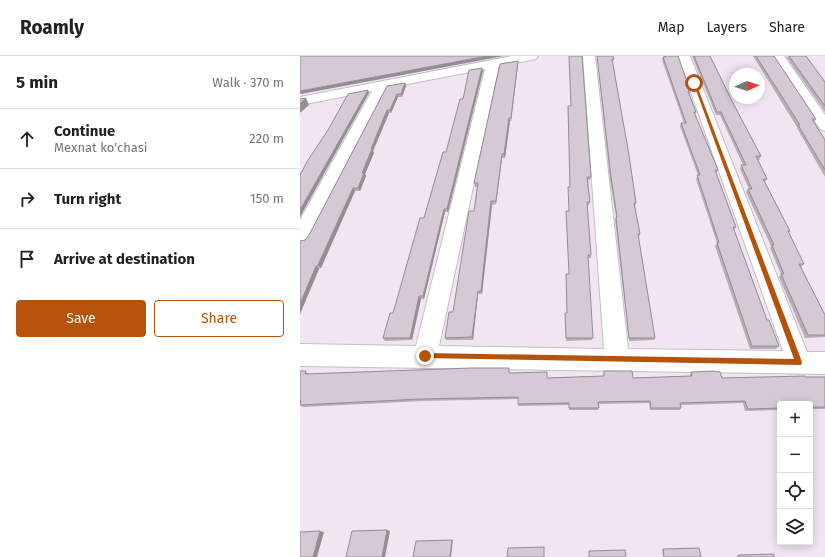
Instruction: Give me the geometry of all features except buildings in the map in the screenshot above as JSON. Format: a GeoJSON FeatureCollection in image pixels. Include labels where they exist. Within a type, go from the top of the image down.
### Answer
{"type":"FeatureCollection","features":[{"type":"Feature","properties":{"kind":"street"},"geometry":{"type":"LineString","coordinates":[[300,101],[532,56]]}},
{"type":"Feature","properties":{"kind":"street"},"geometry":{"type":"LineString","coordinates":[[589,56],[616,360]]}},
{"type":"Feature","properties":{"kind":"street"},"geometry":{"type":"LineString","coordinates":[[684,56],[799,362]]}},
{"type":"Feature","properties":{"kind":"street"},"geometry":{"type":"LineString","coordinates":[[778,56],[825,126]]}},
{"type":"Feature","properties":{"kind":"street"},"geometry":{"type":"LineString","coordinates":[[425,356],[493,64]]}},
{"type":"Feature","properties":{"kind":"street"},"geometry":{"type":"LineString","coordinates":[[300,237],[382,85]]}},
{"type":"Feature","properties":{"kind":"street"},"geometry":{"type":"LineString","coordinates":[[300,355],[825,363]]}},
{"type":"Feature","properties":{"kind":"route"},"geometry":{"type":"LineString","coordinates":[[425,356],[799,362],[694,83]]}}]}
